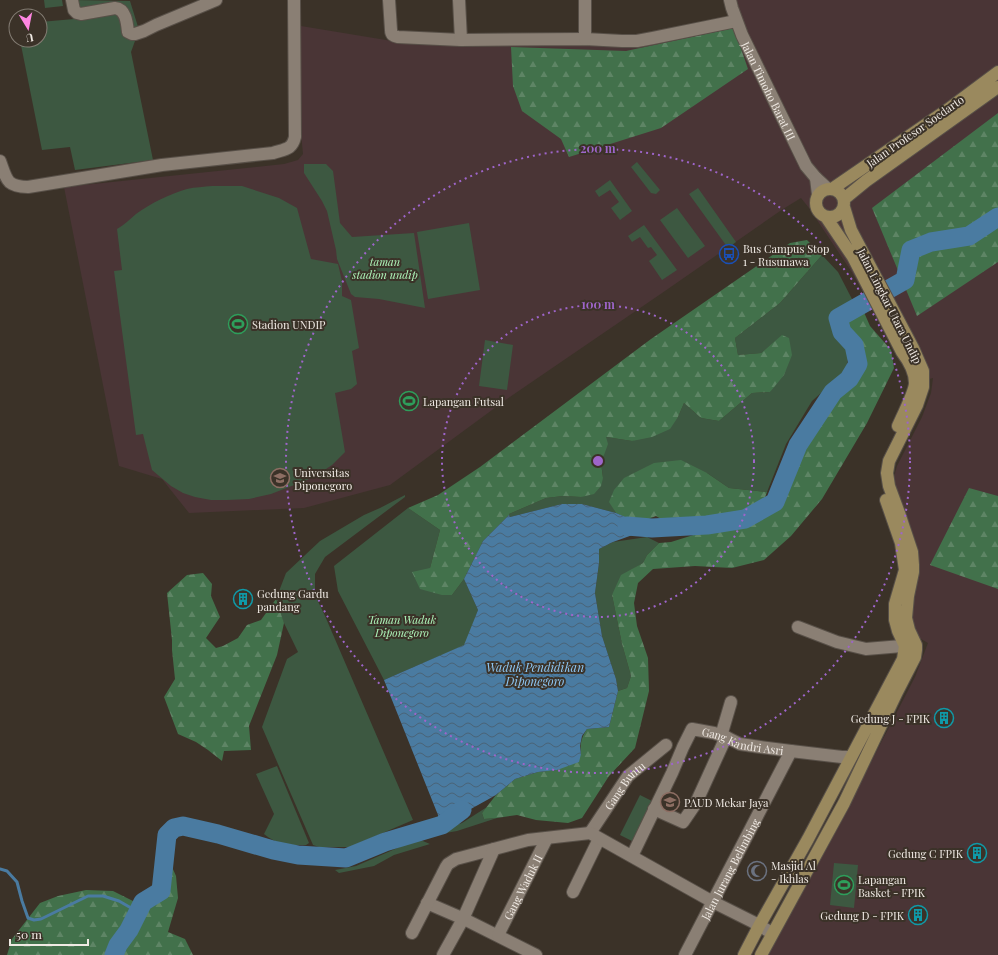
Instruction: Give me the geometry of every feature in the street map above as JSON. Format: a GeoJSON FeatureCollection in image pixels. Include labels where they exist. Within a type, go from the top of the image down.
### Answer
{"type":"FeatureCollection","features":[{"type":"Feature","properties":{"kind":"street"},"geometry":{"type":"LineString","coordinates":[[72,0],[74,10],[77,14],[119,8],[124,15],[128,32],[135,34],[216,0]]}},
{"type":"Feature","properties":{"kind":"street"},"geometry":{"type":"LineString","coordinates":[[0,161],[9,183],[18,187],[28,187],[162,165],[273,153],[290,147],[294,143],[296,137],[294,0]]}},
{"type":"Feature","properties":{"kind":"street"},"geometry":{"type":"LineString","coordinates":[[389,0],[391,33],[393,36],[398,37],[461,40],[585,39],[638,41],[736,21]]}},
{"type":"Feature","properties":{"kind":"street"},"geometry":{"type":"LineString","coordinates":[[460,0],[461,40]]}},
{"type":"Feature","properties":{"kind":"street"},"geometry":{"type":"LineString","coordinates":[[585,0],[585,39]]}},
{"type":"Feature","properties":{"kind":"street","name":"Jalan Timoho Barat III"},"geometry":{"type":"LineString","coordinates":[[730,0],[742,35],[806,166],[826,191]]}},
{"type":"Feature","properties":{"kind":"street","name":"Jalan Profesor Soedarto"},"geometry":{"type":"LineString","coordinates":[[826,191],[947,110],[998,72]]}},
{"type":"Feature","properties":{"kind":"street","name":"Jalan Profesor Soedarto"},"geometry":{"type":"LineString","coordinates":[[844,203],[866,181],[998,87]]}},
{"type":"Feature","properties":{"kind":"street"},"geometry":{"type":"LineString","coordinates":[[826,191],[837,191],[841,194],[844,203],[841,212],[832,218],[821,215],[816,208],[816,201],[826,191]]}},
{"type":"Feature","properties":{"kind":"street","name":"Jalan Lingkar Utara Undip"},"geometry":{"type":"LineString","coordinates":[[844,203],[851,230],[860,246],[906,349],[906,358],[916,366],[914,376],[915,384],[882,463],[879,474],[881,486],[909,571],[906,618],[909,630],[910,645]]}},
{"type":"Feature","properties":{"kind":"street","name":"Jalan Lingkar Utara Undip"},"geometry":{"type":"LineString","coordinates":[[826,217],[852,257],[906,349]]}},
{"type":"Feature","properties":{"kind":"street"},"geometry":{"type":"LineString","coordinates":[[761,955],[844,803],[915,657],[916,650],[910,645],[866,649],[837,642],[798,627]]}},
{"type":"Feature","properties":{"kind":"street"},"geometry":{"type":"LineString","coordinates":[[744,955],[789,874],[910,645]]}},
{"type":"Feature","properties":{"kind":"street"},"geometry":{"type":"LineString","coordinates":[[654,809],[683,822],[696,803],[724,736],[731,702]]}},
{"type":"Feature","properties":{"kind":"street","name":"Gang Kandri Asri"},"geometry":{"type":"LineString","coordinates":[[632,856],[692,729],[724,736],[740,744],[791,751]]}},
{"type":"Feature","properties":{"kind":"street","name":"Gang Buntu"},"geometry":{"type":"LineString","coordinates":[[573,892],[595,836],[628,776],[666,745]]}},
{"type":"Feature","properties":{"kind":"street"},"geometry":{"type":"LineString","coordinates":[[791,751],[851,757]]}},
{"type":"Feature","properties":{"kind":"street","name":"Jalan Jurang Belimbing"},"geometry":{"type":"LineString","coordinates":[[685,955],[791,751]]}},
{"type":"Feature","properties":{"kind":"street"},"geometry":{"type":"LineString","coordinates":[[412,933],[442,874],[448,864],[456,859],[528,840],[595,836],[772,933]]}},
{"type":"Feature","properties":{"kind":"street","name":"Gang Waduk II"},"geometry":{"type":"LineString","coordinates":[[498,935],[547,838]]}},
{"type":"Feature","properties":{"kind":"street"},"geometry":{"type":"LineString","coordinates":[[443,955],[463,919],[494,849]]}},
{"type":"Feature","properties":{"kind":"street"},"geometry":{"type":"LineString","coordinates":[[427,903],[498,935],[536,955]]}},
{"type":"Feature","properties":{"kind":"shaded area","name":"Universitas Diponegoro"},"geometry":{"type":"Polygon","coordinates":[[[736,0],[998,0],[998,955],[768,955],[915,677],[928,643],[916,636],[910,620],[916,586],[916,552],[894,477],[897,466],[922,417],[931,393],[933,378],[915,383],[851,271],[801,198],[507,399],[390,485],[304,508],[189,513],[162,479],[119,466],[64,187],[284,164],[298,160],[303,154],[298,102],[301,26],[392,41],[579,45],[635,44],[732,24],[736,0]]]}},
{"type":"Feature","properties":{"kind":"green space"},"geometry":{"type":"Polygon","coordinates":[[[44,0],[62,0],[63,6],[45,8],[44,0]]]}},
{"type":"Feature","properties":{"kind":"green space"},"geometry":{"type":"Polygon","coordinates":[[[72,0],[130,1],[139,30],[131,52],[153,160],[75,170],[70,147],[42,150],[22,48],[48,48],[48,21],[74,19],[72,0]]]}},
{"type":"Feature","properties":{"kind":"green space"},"geometry":{"type":"Polygon","coordinates":[[[734,28],[748,69],[661,128],[569,157],[561,139],[522,111],[513,86],[511,47],[626,51],[734,28]]]}},
{"type":"Feature","properties":{"kind":"green space"},"geometry":{"type":"Polygon","coordinates":[[[998,113],[998,262],[917,316],[872,208],[998,113]]]}},
{"type":"Feature","properties":{"kind":"green space"},"geometry":{"type":"Polygon","coordinates":[[[637,162],[660,190],[656,194],[651,193],[631,167],[637,162]]]}},
{"type":"Feature","properties":{"kind":"green space","name":"taman stadion undip"},"geometry":{"type":"Polygon","coordinates":[[[304,164],[326,164],[333,171],[340,223],[352,237],[414,233],[425,308],[379,299],[355,297],[351,294],[337,259],[327,211],[304,173],[304,164]]]}},
{"type":"Feature","properties":{"kind":"green space"},"geometry":{"type":"Polygon","coordinates":[[[610,180],[632,211],[620,220],[611,208],[619,202],[610,190],[599,197],[595,191],[610,180]]]}},
{"type":"Feature","properties":{"kind":"green space","name":"Stadion UNDIP"},"geometry":{"type":"Polygon","coordinates":[[[242,186],[279,198],[297,208],[311,259],[338,264],[342,281],[342,296],[351,300],[359,348],[352,351],[357,384],[351,389],[335,393],[345,452],[332,465],[307,480],[271,494],[249,499],[211,500],[195,497],[183,493],[171,486],[152,470],[143,434],[136,435],[114,271],[122,270],[117,229],[142,210],[167,196],[196,187],[242,186]]]}},
{"type":"Feature","properties":{"kind":"green space"},"geometry":{"type":"Polygon","coordinates":[[[698,188],[736,242],[728,248],[689,194],[698,188]]]}},
{"type":"Feature","properties":{"kind":"green space"},"geometry":{"type":"Polygon","coordinates":[[[677,208],[705,246],[688,258],[660,220],[677,208]]]}},
{"type":"Feature","properties":{"kind":"green space"},"geometry":{"type":"Polygon","coordinates":[[[469,223],[480,290],[428,299],[417,232],[469,223]]]}},
{"type":"Feature","properties":{"kind":"green space"},"geometry":{"type":"Polygon","coordinates":[[[644,225],[677,270],[662,280],[649,261],[657,255],[651,247],[648,248],[640,237],[632,242],[628,236],[644,225]]]}},
{"type":"Feature","properties":{"kind":"green space"},"geometry":{"type":"Polygon","coordinates":[[[807,240],[822,255],[780,303],[735,338],[738,355],[761,353],[782,335],[789,338],[792,355],[784,375],[770,392],[752,393],[719,421],[701,418],[684,403],[678,417],[670,429],[652,437],[632,441],[606,437],[608,444],[601,463],[603,478],[601,486],[594,494],[581,497],[563,496],[546,498],[509,514],[483,541],[464,579],[452,595],[442,595],[420,589],[412,572],[430,568],[440,530],[408,508],[438,495],[480,467],[651,339],[790,243],[807,240]]]}},
{"type":"Feature","properties":{"kind":"green space"},"geometry":{"type":"Polygon","coordinates":[[[822,255],[838,272],[853,301],[831,315],[838,336],[849,350],[846,373],[812,401],[786,444],[767,492],[729,488],[707,473],[610,502],[616,513],[582,504],[562,504],[510,517],[509,514],[546,498],[563,496],[581,497],[603,478],[601,462],[606,437],[632,441],[678,417],[684,403],[701,418],[719,421],[752,393],[770,392],[782,336],[761,353],[738,355],[735,338],[780,303],[822,255]]]}},
{"type":"Feature","properties":{"kind":"green space"},"geometry":{"type":"Polygon","coordinates":[[[863,310],[870,326],[891,350],[894,368],[867,423],[822,499],[791,536],[764,560],[732,568],[695,566],[653,569],[638,583],[634,603],[637,626],[648,658],[649,691],[635,748],[609,776],[582,818],[568,823],[536,820],[517,815],[484,819],[482,813],[496,795],[515,779],[538,772],[557,770],[581,754],[581,741],[587,729],[609,727],[618,691],[627,688],[631,676],[622,644],[612,595],[621,575],[643,563],[647,555],[659,543],[671,542],[703,532],[748,522],[781,506],[802,450],[837,399],[852,384],[861,366],[855,337],[845,323],[863,310]]]}},
{"type":"Feature","properties":{"kind":"green space"},"geometry":{"type":"Polygon","coordinates":[[[485,340],[513,345],[507,390],[479,386],[485,340]]]}},
{"type":"Feature","properties":{"kind":"green space"},"geometry":{"type":"Polygon","coordinates":[[[681,460],[707,473],[729,488],[767,492],[764,500],[751,510],[736,515],[703,521],[666,522],[656,516],[638,523],[616,513],[609,502],[614,490],[624,478],[654,463],[681,460]]]}},
{"type":"Feature","properties":{"kind":"green space"},"geometry":{"type":"Polygon","coordinates":[[[969,488],[998,496],[998,589],[930,565],[969,488]]]}},
{"type":"Feature","properties":{"kind":"green space"},"geometry":{"type":"Polygon","coordinates":[[[405,495],[405,497],[325,557],[315,574],[315,595],[413,820],[350,847],[319,847],[313,845],[262,727],[287,659],[298,652],[283,621],[276,599],[286,573],[320,541],[364,515],[405,495]]]}},
{"type":"Feature","properties":{"kind":"green space","name":"Taman Waduk Diponegoro"},"geometry":{"type":"Polygon","coordinates":[[[408,508],[440,530],[430,568],[452,595],[464,579],[478,610],[465,645],[384,680],[338,591],[334,566],[408,508]]]}},
{"type":"Feature","properties":{"kind":"green space"},"geometry":{"type":"Polygon","coordinates":[[[647,537],[659,543],[647,555],[643,563],[633,569],[612,595],[622,644],[631,676],[627,688],[618,691],[616,679],[602,636],[595,593],[599,563],[599,549],[613,542],[647,537]]]}},
{"type":"Feature","properties":{"kind":"green space"},"geometry":{"type":"Polygon","coordinates":[[[203,573],[212,584],[211,596],[220,617],[206,638],[216,648],[238,638],[247,625],[261,620],[276,599],[284,623],[277,655],[249,726],[251,750],[224,751],[222,761],[196,742],[178,734],[164,697],[175,679],[167,593],[187,575],[203,573]]]}},
{"type":"Feature","properties":{"kind":"green space"},"geometry":{"type":"Polygon","coordinates":[[[277,766],[309,843],[306,845],[279,843],[264,834],[274,814],[256,774],[277,766]]]}},
{"type":"Feature","properties":{"kind":"green space"},"geometry":{"type":"Polygon","coordinates":[[[640,795],[654,802],[634,842],[620,835],[640,795]]]}},
{"type":"Feature","properties":{"kind":"green space"},"geometry":{"type":"Polygon","coordinates":[[[487,807],[482,813],[484,819],[497,818],[457,831],[434,835],[432,832],[462,823],[487,807]]]}},
{"type":"Feature","properties":{"kind":"green space"},"geometry":{"type":"Polygon","coordinates":[[[418,839],[430,844],[394,855],[374,866],[339,873],[335,870],[356,866],[418,839]]]}},
{"type":"Feature","properties":{"kind":"green space","name":"Lapangan Basket - FPIK"},"geometry":{"type":"Polygon","coordinates":[[[834,863],[858,865],[854,908],[830,905],[834,863]]]}},
{"type":"Feature","properties":{"kind":"green space"},"geometry":{"type":"Polygon","coordinates":[[[172,867],[176,876],[178,898],[168,932],[185,939],[193,955],[7,955],[12,939],[40,903],[58,896],[86,890],[113,891],[135,902],[157,889],[158,873],[172,867]]]}},
{"type":"Feature","properties":{"kind":"water","name":"Waduk Pendidikan Diponegoro"},"geometry":{"type":"Polygon","coordinates":[[[562,504],[582,504],[616,513],[652,528],[613,542],[599,549],[599,563],[595,593],[602,636],[616,679],[618,691],[609,727],[587,729],[582,736],[579,762],[557,770],[538,772],[515,779],[496,795],[442,825],[384,680],[464,645],[478,610],[464,579],[483,541],[509,515],[510,517],[562,504]]]}},
{"type":"Feature","properties":{"kind":"waterway"},"geometry":{"type":"LineString","coordinates":[[627,526],[652,528],[707,525],[745,519],[775,502],[798,445],[833,392],[849,379],[858,364],[854,345],[842,332],[838,318],[905,280],[911,250],[931,242],[969,236],[998,217]]}},
{"type":"Feature","properties":{"kind":"waterway"},"geometry":{"type":"LineString","coordinates":[[114,955],[118,945],[129,930],[143,902],[161,891],[167,835],[174,828],[183,826],[218,834],[273,850],[298,855],[346,858],[385,842],[442,825],[462,810]]}},
{"type":"Feature","properties":{"kind":"waterway"},"geometry":{"type":"LineString","coordinates":[[0,869],[7,871],[17,882],[28,918],[34,920],[41,919],[88,896],[103,896],[119,901],[138,912]]}},
{"type":"Feature","properties":{"kind":"place","name":"Bus Campus Stop 1 - Rusunawa"},"geometry":{"type":"Point","coordinates":[729,254]}},
{"type":"Feature","properties":{"kind":"place","name":"Stadion UNDIP"},"geometry":{"type":"Point","coordinates":[238,324]}},
{"type":"Feature","properties":{"kind":"place","name":"Lapangan Futsal"},"geometry":{"type":"Point","coordinates":[409,401]}},
{"type":"Feature","properties":{"kind":"place","name":"Universitas Diponegoro"},"geometry":{"type":"Point","coordinates":[280,478]}},
{"type":"Feature","properties":{"kind":"place","name":"Gedung Gardu pandang"},"geometry":{"type":"Point","coordinates":[243,599]}},
{"type":"Feature","properties":{"kind":"place","name":"Gedung J - FPIK"},"geometry":{"type":"Point","coordinates":[944,718]}},
{"type":"Feature","properties":{"kind":"place","name":"PAUD Mekar Jaya"},"geometry":{"type":"Point","coordinates":[670,802]}},
{"type":"Feature","properties":{"kind":"place","name":"Gedung C FPIK"},"geometry":{"type":"Point","coordinates":[977,853]}},
{"type":"Feature","properties":{"kind":"place","name":"Masjid Al - Ikhlas"},"geometry":{"type":"Point","coordinates":[757,871]}},
{"type":"Feature","properties":{"kind":"place","name":"Lapangan Basket - FPIK"},"geometry":{"type":"Point","coordinates":[844,885]}},
{"type":"Feature","properties":{"kind":"place","name":"Gedung D - FPIK"},"geometry":{"type":"Point","coordinates":[918,915]}}]}
